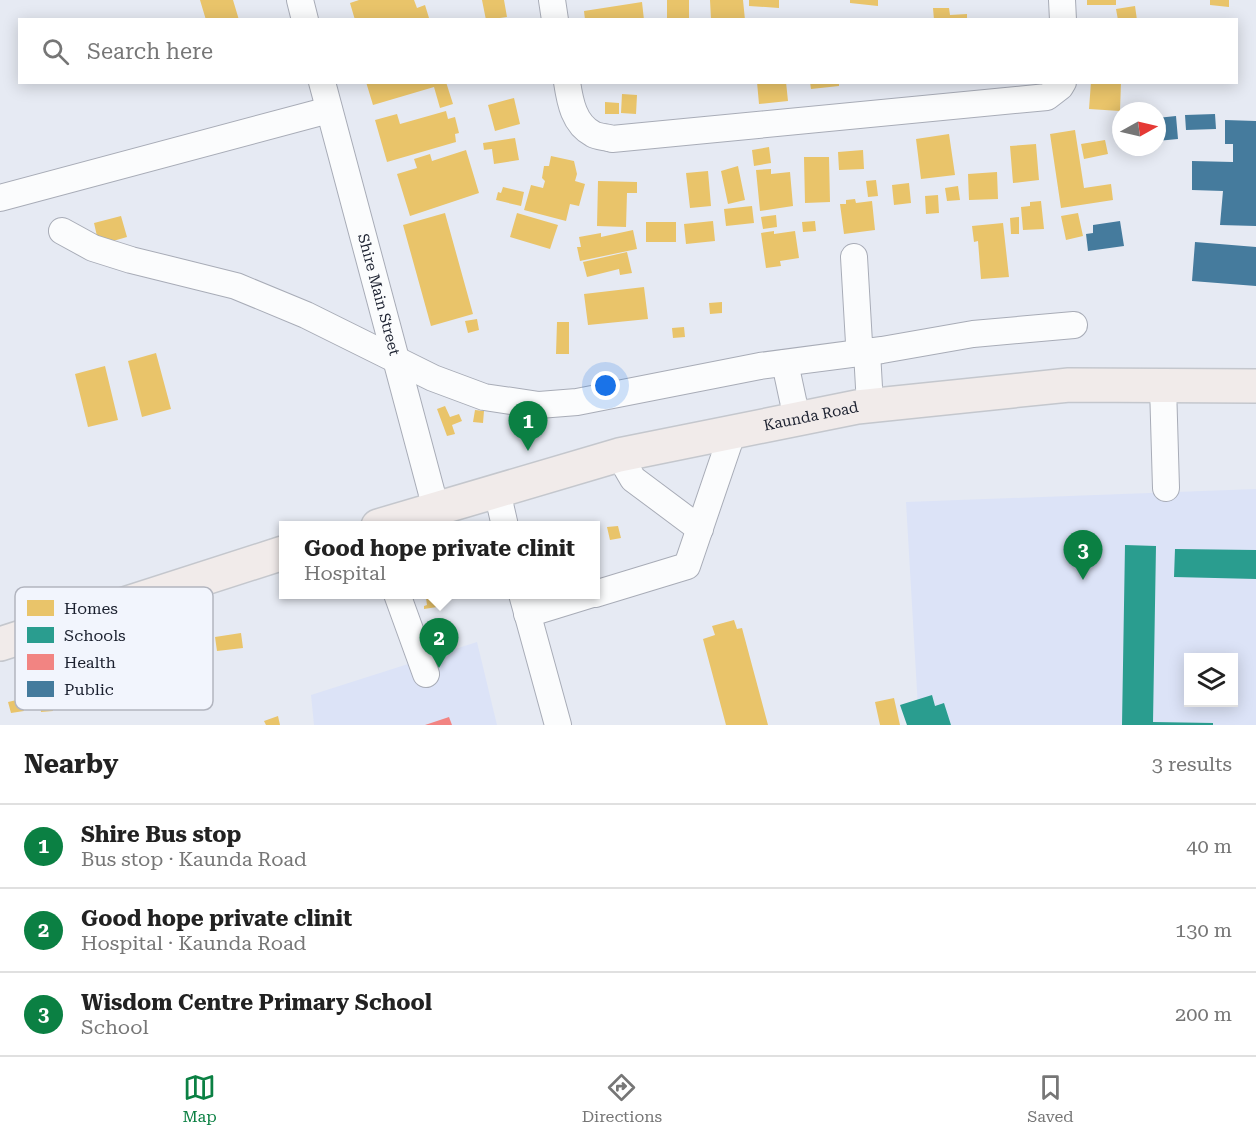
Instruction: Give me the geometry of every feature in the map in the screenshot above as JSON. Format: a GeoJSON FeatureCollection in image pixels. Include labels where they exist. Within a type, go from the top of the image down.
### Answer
{"type":"FeatureCollection","features":[{"type":"Feature","properties":{"kind":"main road","name":"Kaunda Road"},"geometry":{"type":"LineString","coordinates":[[392,521],[619,455],[870,405],[1069,386],[1256,386]]}},
{"type":"Feature","properties":{"kind":"main road"},"geometry":{"type":"LineString","coordinates":[[177,587],[279,554]]}},
{"type":"Feature","properties":{"kind":"main road"},"geometry":{"type":"LineString","coordinates":[[0,644],[15,639]]}},
{"type":"Feature","properties":{"kind":"street"},"geometry":{"type":"LineString","coordinates":[[300,0],[304,18]]}},
{"type":"Feature","properties":{"kind":"street"},"geometry":{"type":"LineString","coordinates":[[552,0],[555,18]]}},
{"type":"Feature","properties":{"kind":"street"},"geometry":{"type":"LineString","coordinates":[[1062,0],[1063,18]]}},
{"type":"Feature","properties":{"kind":"street","name":"Shire Main Street"},"geometry":{"type":"LineString","coordinates":[[322,84],[436,509]]}},
{"type":"Feature","properties":{"kind":"street"},"geometry":{"type":"LineString","coordinates":[[567,84],[571,108],[580,122],[593,134],[612,139],[1047,97],[1062,84]]}},
{"type":"Feature","properties":{"kind":"street"},"geometry":{"type":"LineString","coordinates":[[0,198],[329,110]]}},
{"type":"Feature","properties":{"kind":"street"},"geometry":{"type":"LineString","coordinates":[[62,231],[93,248],[131,260],[236,286],[306,315],[434,378],[484,397],[539,405],[577,402],[760,366],[867,352],[973,334],[1074,326]]}},
{"type":"Feature","properties":{"kind":"street"},"geometry":{"type":"LineString","coordinates":[[854,257],[860,343],[867,352],[870,405]]}},
{"type":"Feature","properties":{"kind":"street"},"geometry":{"type":"LineString","coordinates":[[785,363],[797,418]]}},
{"type":"Feature","properties":{"kind":"street"},"geometry":{"type":"LineString","coordinates":[[1163,386],[1166,488]]}},
{"type":"Feature","properties":{"kind":"street"},"geometry":{"type":"LineString","coordinates":[[600,592],[687,566],[733,431]]}},
{"type":"Feature","properties":{"kind":"street"},"geometry":{"type":"LineString","coordinates":[[619,455],[633,479],[700,529]]}},
{"type":"Feature","properties":{"kind":"street"},"geometry":{"type":"LineString","coordinates":[[497,491],[504,521]]}},
{"type":"Feature","properties":{"kind":"street"},"geometry":{"type":"LineString","coordinates":[[399,599],[426,674]]}},
{"type":"Feature","properties":{"kind":"street"},"geometry":{"type":"LineString","coordinates":[[558,725],[525,604],[559,599]]}},
{"type":"Feature","properties":{"kind":"shaded area"},"geometry":{"type":"Polygon","coordinates":[[[1256,489],[1256,725],[919,725],[906,502],[1256,489]]]}},
{"type":"Feature","properties":{"kind":"shaded area"},"geometry":{"type":"Polygon","coordinates":[[[477,642],[497,725],[314,725],[311,695],[477,642]]]}},
{"type":"Feature","properties":{"kind":"building: Homes"},"geometry":{"type":"Polygon","coordinates":[[[200,0],[233,0],[238,18],[205,18],[200,0]]]}},
{"type":"Feature","properties":{"kind":"building: Homes"},"geometry":{"type":"Polygon","coordinates":[[[359,0],[414,0],[417,8],[425,5],[429,18],[354,18],[350,3],[359,0]]]}},
{"type":"Feature","properties":{"kind":"building: Homes"},"geometry":{"type":"Polygon","coordinates":[[[482,0],[504,0],[507,17],[486,18],[482,0]]]}},
{"type":"Feature","properties":{"kind":"building: Homes"},"geometry":{"type":"Polygon","coordinates":[[[667,0],[689,0],[689,18],[667,18],[667,0]]]}},
{"type":"Feature","properties":{"kind":"building: Homes"},"geometry":{"type":"Polygon","coordinates":[[[710,0],[743,0],[745,18],[711,18],[710,0]]]}},
{"type":"Feature","properties":{"kind":"building: Homes"},"geometry":{"type":"Polygon","coordinates":[[[749,0],[779,0],[779,8],[749,6],[749,0]]]}},
{"type":"Feature","properties":{"kind":"building: Homes"},"geometry":{"type":"Polygon","coordinates":[[[850,0],[878,0],[878,6],[850,3],[850,0]]]}},
{"type":"Feature","properties":{"kind":"building: Homes"},"geometry":{"type":"Polygon","coordinates":[[[1087,0],[1116,0],[1116,5],[1087,5],[1087,0]]]}},
{"type":"Feature","properties":{"kind":"building: Homes"},"geometry":{"type":"Polygon","coordinates":[[[1210,0],[1229,0],[1229,7],[1210,5],[1210,0]]]}},
{"type":"Feature","properties":{"kind":"building: Homes"},"geometry":{"type":"Polygon","coordinates":[[[642,2],[644,18],[585,18],[584,11],[642,2]]]}},
{"type":"Feature","properties":{"kind":"building: Homes"},"geometry":{"type":"Polygon","coordinates":[[[1135,6],[1137,18],[1118,18],[1116,9],[1135,6]]]}},
{"type":"Feature","properties":{"kind":"building: Homes"},"geometry":{"type":"Polygon","coordinates":[[[933,8],[949,8],[950,15],[967,14],[967,18],[934,18],[933,8]]]}},
{"type":"Feature","properties":{"kind":"building: Homes"},"geometry":{"type":"Polygon","coordinates":[[[367,84],[447,84],[453,104],[440,108],[434,87],[373,105],[367,84]]]}},
{"type":"Feature","properties":{"kind":"building: Homes"},"geometry":{"type":"Polygon","coordinates":[[[757,84],[786,84],[788,101],[759,104],[757,84]]]}},
{"type":"Feature","properties":{"kind":"building: Homes"},"geometry":{"type":"Polygon","coordinates":[[[810,84],[839,84],[839,86],[811,89],[810,84]]]}},
{"type":"Feature","properties":{"kind":"building: Homes"},"geometry":{"type":"Polygon","coordinates":[[[1091,84],[1121,84],[1120,102],[1112,102],[1112,110],[1089,109],[1091,84]]]}},
{"type":"Feature","properties":{"kind":"building: Homes"},"geometry":{"type":"Polygon","coordinates":[[[622,94],[637,95],[636,114],[621,113],[622,94]]]}},
{"type":"Feature","properties":{"kind":"building: Homes"},"geometry":{"type":"Polygon","coordinates":[[[514,98],[520,124],[495,131],[488,105],[514,98]]]}},
{"type":"Feature","properties":{"kind":"building: Homes"},"geometry":{"type":"Polygon","coordinates":[[[605,102],[619,103],[619,114],[605,114],[605,102]]]}},
{"type":"Feature","properties":{"kind":"building: Homes"},"geometry":{"type":"Polygon","coordinates":[[[446,111],[448,119],[455,117],[459,133],[455,134],[456,142],[387,162],[375,120],[397,114],[400,124],[446,111]]]}},
{"type":"Feature","properties":{"kind":"building: Homes"},"geometry":{"type":"Polygon","coordinates":[[[1075,130],[1084,188],[1111,184],[1113,200],[1061,208],[1050,134],[1075,130]]]}},
{"type":"Feature","properties":{"kind":"building: Homes"},"geometry":{"type":"Polygon","coordinates":[[[949,134],[955,175],[921,179],[916,139],[949,134]]]}},
{"type":"Feature","properties":{"kind":"building: Homes"},"geometry":{"type":"Polygon","coordinates":[[[515,138],[519,160],[494,164],[492,149],[484,150],[483,143],[515,138]]]}},
{"type":"Feature","properties":{"kind":"building: Homes"},"geometry":{"type":"Polygon","coordinates":[[[1105,140],[1108,154],[1084,159],[1081,144],[1105,140]]]}},
{"type":"Feature","properties":{"kind":"building: Homes"},"geometry":{"type":"Polygon","coordinates":[[[1036,144],[1039,180],[1013,183],[1010,146],[1036,144]]]}},
{"type":"Feature","properties":{"kind":"building: Homes"},"geometry":{"type":"Polygon","coordinates":[[[769,147],[771,163],[754,166],[752,150],[769,147]]]}},
{"type":"Feature","properties":{"kind":"building: Homes"},"geometry":{"type":"Polygon","coordinates":[[[466,150],[479,193],[410,216],[397,174],[417,168],[414,159],[430,154],[432,161],[466,150]]]}},
{"type":"Feature","properties":{"kind":"building: Homes"},"geometry":{"type":"Polygon","coordinates":[[[863,150],[864,169],[839,170],[838,152],[863,150]]]}},
{"type":"Feature","properties":{"kind":"building: Homes"},"geometry":{"type":"Polygon","coordinates":[[[551,156],[574,161],[577,174],[575,181],[585,184],[579,206],[570,204],[566,221],[524,210],[531,185],[543,188],[544,166],[549,166],[551,156]]]}},
{"type":"Feature","properties":{"kind":"building: Homes"},"geometry":{"type":"Polygon","coordinates":[[[804,157],[829,157],[830,202],[805,203],[804,157]]]}},
{"type":"Feature","properties":{"kind":"building: Homes"},"geometry":{"type":"Polygon","coordinates":[[[738,166],[745,200],[728,204],[721,171],[738,166]]]}},
{"type":"Feature","properties":{"kind":"building: Homes"},"geometry":{"type":"Polygon","coordinates":[[[771,169],[771,174],[790,172],[793,206],[760,211],[756,170],[771,169]]]}},
{"type":"Feature","properties":{"kind":"building: Homes"},"geometry":{"type":"Polygon","coordinates":[[[708,171],[711,206],[690,208],[686,173],[708,171]]]}},
{"type":"Feature","properties":{"kind":"building: Homes"},"geometry":{"type":"Polygon","coordinates":[[[997,172],[998,199],[969,200],[968,174],[997,172]]]}},
{"type":"Feature","properties":{"kind":"building: Homes"},"geometry":{"type":"Polygon","coordinates":[[[876,180],[878,196],[868,197],[866,181],[876,180]]]}},
{"type":"Feature","properties":{"kind":"building: Homes"},"geometry":{"type":"Polygon","coordinates":[[[598,181],[637,182],[637,193],[627,193],[626,227],[597,226],[598,181]]]}},
{"type":"Feature","properties":{"kind":"building: Homes"},"geometry":{"type":"Polygon","coordinates":[[[909,183],[911,203],[894,205],[892,185],[909,183]]]}},
{"type":"Feature","properties":{"kind":"building: Homes"},"geometry":{"type":"Polygon","coordinates":[[[958,186],[960,200],[947,201],[945,188],[958,186]]]}},
{"type":"Feature","properties":{"kind":"building: Homes"},"geometry":{"type":"Polygon","coordinates":[[[503,187],[524,192],[521,206],[496,200],[498,192],[501,193],[503,187]]]}},
{"type":"Feature","properties":{"kind":"building: Homes"},"geometry":{"type":"Polygon","coordinates":[[[938,195],[939,213],[926,214],[925,196],[938,195]]]}},
{"type":"Feature","properties":{"kind":"building: Homes"},"geometry":{"type":"Polygon","coordinates":[[[855,199],[856,203],[872,201],[875,230],[844,234],[840,204],[846,204],[846,200],[855,199]]]}},
{"type":"Feature","properties":{"kind":"building: Homes"},"geometry":{"type":"Polygon","coordinates":[[[1041,201],[1044,229],[1023,230],[1021,207],[1030,206],[1030,202],[1041,201]]]}},
{"type":"Feature","properties":{"kind":"building: Homes"},"geometry":{"type":"Polygon","coordinates":[[[752,206],[754,223],[726,226],[724,209],[752,206]]]}},
{"type":"Feature","properties":{"kind":"building: Homes"},"geometry":{"type":"Polygon","coordinates":[[[445,213],[473,314],[431,326],[403,225],[445,213]]]}},
{"type":"Feature","properties":{"kind":"building: Homes"},"geometry":{"type":"Polygon","coordinates":[[[517,213],[558,225],[550,249],[510,237],[517,213]]]}},
{"type":"Feature","properties":{"kind":"building: Homes"},"geometry":{"type":"Polygon","coordinates":[[[1078,213],[1083,236],[1066,240],[1061,216],[1078,213]]]}},
{"type":"Feature","properties":{"kind":"building: Homes"},"geometry":{"type":"Polygon","coordinates":[[[776,215],[777,227],[763,229],[761,217],[776,215]]]}},
{"type":"Feature","properties":{"kind":"building: Homes"},"geometry":{"type":"Polygon","coordinates":[[[121,216],[127,237],[99,245],[94,223],[121,216]]]}},
{"type":"Feature","properties":{"kind":"building: Homes"},"geometry":{"type":"Polygon","coordinates":[[[1019,217],[1019,234],[1011,234],[1010,218],[1019,217]]]}},
{"type":"Feature","properties":{"kind":"building: Homes"},"geometry":{"type":"Polygon","coordinates":[[[713,221],[715,241],[686,244],[684,224],[713,221]]]}},
{"type":"Feature","properties":{"kind":"building: Homes"},"geometry":{"type":"Polygon","coordinates":[[[815,221],[816,231],[803,232],[802,222],[815,221]]]}},
{"type":"Feature","properties":{"kind":"building: Homes"},"geometry":{"type":"Polygon","coordinates":[[[646,222],[676,222],[676,242],[646,242],[646,222]]]}},
{"type":"Feature","properties":{"kind":"building: Homes"},"geometry":{"type":"Polygon","coordinates":[[[1003,223],[1009,277],[981,279],[978,241],[974,242],[972,226],[1003,223]]]}},
{"type":"Feature","properties":{"kind":"building: Homes"},"geometry":{"type":"Polygon","coordinates":[[[633,230],[637,249],[580,261],[577,247],[581,247],[579,237],[601,233],[601,237],[633,230]]]}},
{"type":"Feature","properties":{"kind":"building: Homes"},"geometry":{"type":"Polygon","coordinates":[[[774,231],[774,234],[795,231],[799,258],[780,261],[781,266],[766,268],[761,233],[774,231]]]}},
{"type":"Feature","properties":{"kind":"building: Homes"},"geometry":{"type":"Polygon","coordinates":[[[627,252],[632,273],[620,275],[619,269],[587,277],[583,262],[627,252]]]}},
{"type":"Feature","properties":{"kind":"building: Homes"},"geometry":{"type":"Polygon","coordinates":[[[644,287],[648,319],[588,325],[584,294],[644,287]]]}},
{"type":"Feature","properties":{"kind":"building: Homes"},"geometry":{"type":"Polygon","coordinates":[[[722,302],[722,313],[710,314],[709,303],[722,302]]]}},
{"type":"Feature","properties":{"kind":"building: Homes"},"geometry":{"type":"Polygon","coordinates":[[[477,319],[479,330],[468,333],[465,321],[477,319]]]}},
{"type":"Feature","properties":{"kind":"building: Homes"},"geometry":{"type":"Polygon","coordinates":[[[557,322],[569,322],[569,354],[556,354],[557,322]]]}},
{"type":"Feature","properties":{"kind":"building: Homes"},"geometry":{"type":"Polygon","coordinates":[[[684,327],[685,337],[673,338],[672,328],[684,327]]]}},
{"type":"Feature","properties":{"kind":"building: Homes"},"geometry":{"type":"Polygon","coordinates":[[[156,353],[171,409],[142,417],[128,361],[156,353]]]}},
{"type":"Feature","properties":{"kind":"building: Homes"},"geometry":{"type":"Polygon","coordinates":[[[105,366],[118,420],[88,427],[75,374],[105,366]]]}},
{"type":"Feature","properties":{"kind":"building: Homes"},"geometry":{"type":"Polygon","coordinates":[[[445,406],[450,417],[459,414],[462,421],[452,425],[455,434],[447,436],[437,409],[445,406]]]}},
{"type":"Feature","properties":{"kind":"building: Homes"},"geometry":{"type":"Polygon","coordinates":[[[475,410],[484,411],[483,423],[473,422],[475,410]]]}},
{"type":"Feature","properties":{"kind":"building: Homes"},"geometry":{"type":"Polygon","coordinates":[[[618,526],[621,538],[610,540],[607,527],[618,526]]]}},
{"type":"Feature","properties":{"kind":"building: Homes"},"geometry":{"type":"Polygon","coordinates":[[[426,599],[435,599],[437,607],[424,609],[427,605],[426,599]]]}},
{"type":"Feature","properties":{"kind":"building: Homes"},"geometry":{"type":"Polygon","coordinates":[[[734,620],[737,629],[742,628],[768,725],[726,725],[703,639],[715,635],[712,626],[734,620]]]}},
{"type":"Feature","properties":{"kind":"building: Homes"},"geometry":{"type":"Polygon","coordinates":[[[241,633],[243,648],[217,651],[215,637],[241,633]]]}},
{"type":"Feature","properties":{"kind":"building: Homes"},"geometry":{"type":"Polygon","coordinates":[[[894,698],[900,725],[880,725],[875,702],[894,698]]]}},
{"type":"Feature","properties":{"kind":"building: Homes"},"geometry":{"type":"Polygon","coordinates":[[[15,700],[15,710],[24,711],[11,713],[8,702],[15,700]]]}},
{"type":"Feature","properties":{"kind":"building: Homes"},"geometry":{"type":"Polygon","coordinates":[[[278,716],[280,725],[266,725],[264,721],[278,716]]]}},
{"type":"Feature","properties":{"kind":"building: Schools"},"geometry":{"type":"Polygon","coordinates":[[[1125,545],[1156,546],[1153,722],[1213,723],[1213,725],[1122,725],[1125,545]]]}},
{"type":"Feature","properties":{"kind":"building: Schools"},"geometry":{"type":"Polygon","coordinates":[[[1175,549],[1256,550],[1256,579],[1174,577],[1175,549]]]}},
{"type":"Feature","properties":{"kind":"building: Schools"},"geometry":{"type":"Polygon","coordinates":[[[932,695],[935,706],[944,703],[951,725],[907,725],[900,705],[932,695]]]}},
{"type":"Feature","properties":{"kind":"building: Health"},"geometry":{"type":"Polygon","coordinates":[[[449,717],[452,725],[425,725],[449,717]]]}},
{"type":"Feature","properties":{"kind":"building: Public"},"geometry":{"type":"Polygon","coordinates":[[[1215,114],[1216,129],[1186,130],[1185,115],[1215,114]]]}},
{"type":"Feature","properties":{"kind":"building: Public"},"geometry":{"type":"Polygon","coordinates":[[[1176,116],[1178,139],[1166,140],[1166,117],[1176,116]]]}},
{"type":"Feature","properties":{"kind":"building: Public"},"geometry":{"type":"Polygon","coordinates":[[[1225,120],[1256,121],[1256,226],[1220,225],[1223,191],[1192,190],[1192,161],[1233,162],[1233,144],[1225,144],[1225,120]]]}},
{"type":"Feature","properties":{"kind":"building: Public"},"geometry":{"type":"Polygon","coordinates":[[[1120,221],[1124,246],[1088,251],[1086,234],[1093,233],[1093,225],[1120,221]]]}},
{"type":"Feature","properties":{"kind":"building: Public"},"geometry":{"type":"Polygon","coordinates":[[[1195,242],[1256,247],[1256,286],[1192,281],[1195,242]]]}},
{"type":"Feature","properties":{"kind":"place","name":"Shire Bus stop"},"geometry":{"type":"Point","coordinates":[528,451]}},
{"type":"Feature","properties":{"kind":"place","name":"Wisdom Centre Primary School"},"geometry":{"type":"Point","coordinates":[1083,580]}},
{"type":"Feature","properties":{"kind":"place","name":"Good hope private clinit"},"geometry":{"type":"Point","coordinates":[439,668]}}]}
